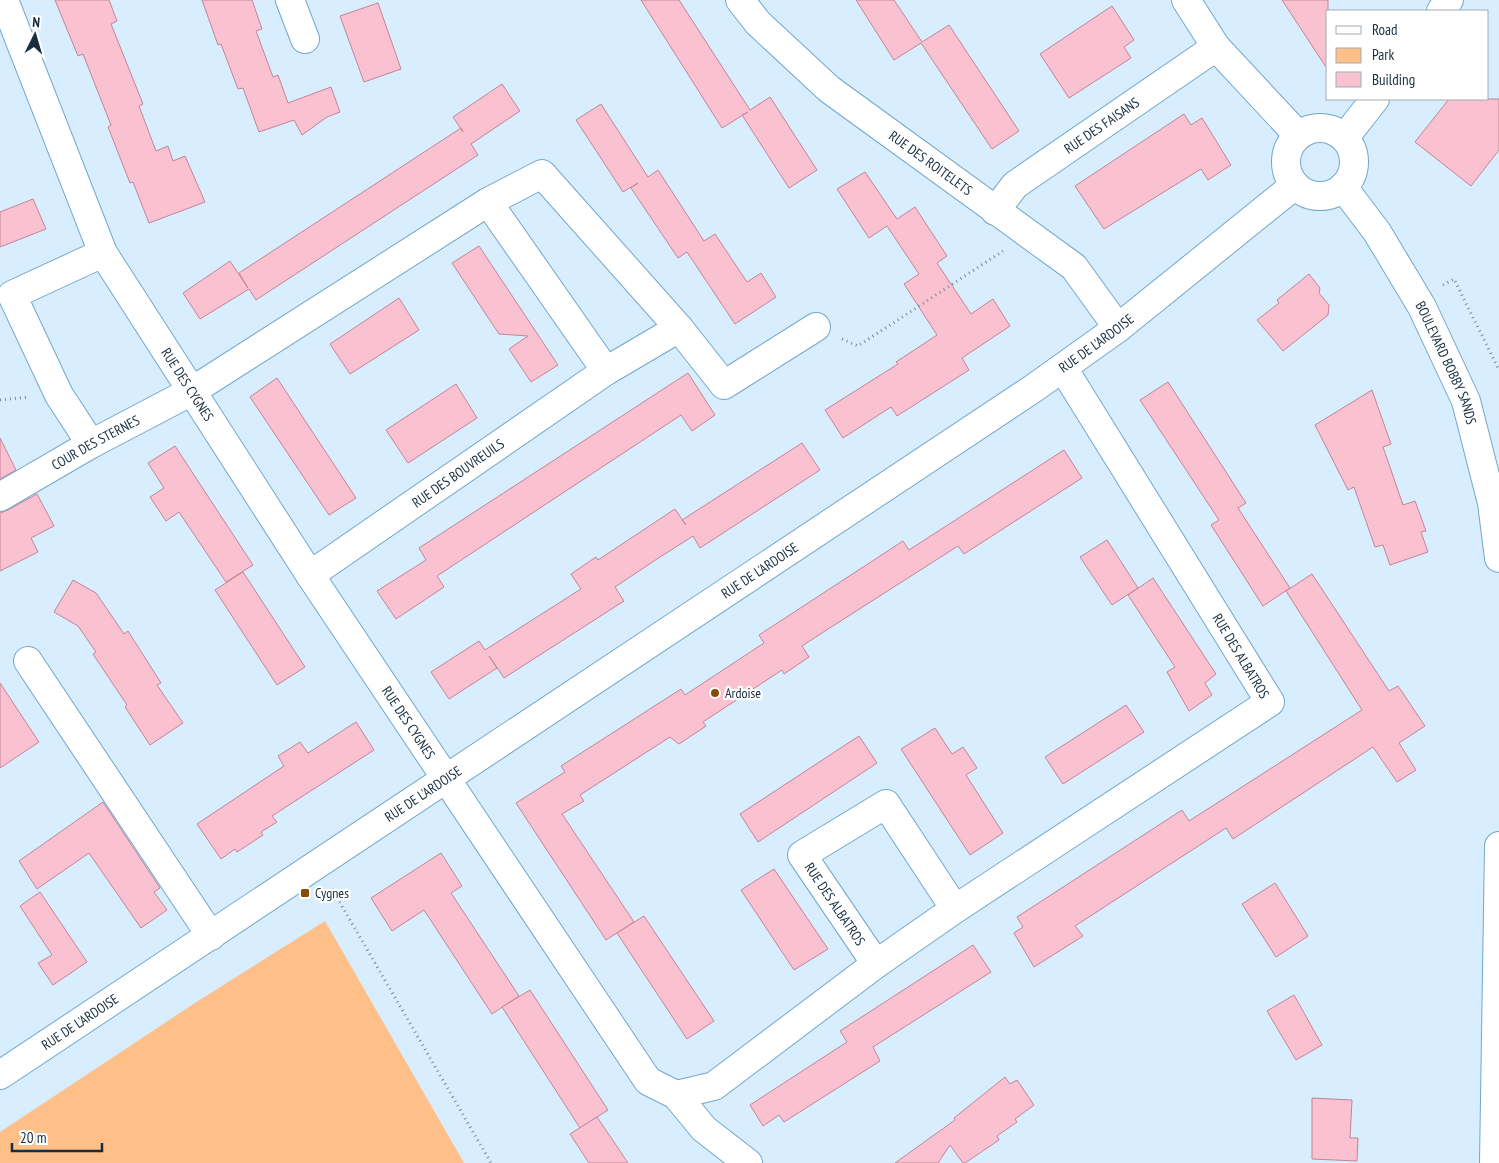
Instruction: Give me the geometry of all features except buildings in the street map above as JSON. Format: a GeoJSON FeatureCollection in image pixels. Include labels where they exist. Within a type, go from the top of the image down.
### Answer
{"type":"FeatureCollection","features":[{"type":"Feature","properties":{"kind":"street","name":"RUE DES CYGNES"},"geometry":{"type":"LineString","coordinates":[[4,0],[103,252],[310,575],[648,1081],[676,1095],[704,1129],[748,1163]]}},
{"type":"Feature","properties":{"kind":"street"},"geometry":{"type":"LineString","coordinates":[[290,0],[304,39]]}},
{"type":"Feature","properties":{"kind":"street","name":"RUE DES ROITELETS"},"geometry":{"type":"LineString","coordinates":[[740,0],[758,23],[829,89],[1074,267],[1118,328]]}},
{"type":"Feature","properties":{"kind":"street"},"geometry":{"type":"LineString","coordinates":[[1186,0],[1216,47],[1298,135]]}},
{"type":"Feature","properties":{"kind":"street","name":"RUE DES FAISANS"},"geometry":{"type":"LineString","coordinates":[[995,211],[1015,185],[1216,47]]}},
{"type":"Feature","properties":{"kind":"street"},"geometry":{"type":"LineString","coordinates":[[1345,137],[1374,100]]}},
{"type":"Feature","properties":{"kind":"street"},"geometry":{"type":"LineString","coordinates":[[1318,127],[1332,129],[1345,137],[1352,148],[1355,162],[1352,176],[1343,188],[1322,196],[1307,193],[1295,185],[1290,179],[1286,163],[1289,148],[1298,135],[1311,128],[1318,127]]}},
{"type":"Feature","properties":{"kind":"street"},"geometry":{"type":"LineString","coordinates":[[192,391],[488,202],[542,174],[678,328],[724,385],[816,328]]}},
{"type":"Feature","properties":{"kind":"street","name":"RUE DE L'ARDOISE"},"geometry":{"type":"LineString","coordinates":[[0,1075],[1063,368],[1118,328],[1295,185]]}},
{"type":"Feature","properties":{"kind":"street","name":"BOULEVARD BOBBY SANDS"},"geometry":{"type":"LineString","coordinates":[[1343,188],[1376,232],[1422,307],[1466,401],[1492,503],[1499,558]]}},
{"type":"Feature","properties":{"kind":"street"},"geometry":{"type":"LineString","coordinates":[[488,202],[606,371]]}},
{"type":"Feature","properties":{"kind":"street"},"geometry":{"type":"LineString","coordinates":[[91,444],[59,395],[12,295],[103,252]]}},
{"type":"Feature","properties":{"kind":"street","name":"RUE DES BOUVREUILS"},"geometry":{"type":"LineString","coordinates":[[310,575],[606,371],[678,328]]}},
{"type":"Feature","properties":{"kind":"street","name":"RUE DES ALBATROS"},"geometry":{"type":"LineString","coordinates":[[676,1095],[714,1086],[876,964],[955,908],[1270,702],[1063,368]]}},
{"type":"Feature","properties":{"kind":"street","name":"COUR DES STERNES"},"geometry":{"type":"LineString","coordinates":[[0,497],[91,444],[192,391]]}},
{"type":"Feature","properties":{"kind":"street"},"geometry":{"type":"LineString","coordinates":[[28,661],[211,936]]}},
{"type":"Feature","properties":{"kind":"street","name":"RUE DES ALBATROS"},"geometry":{"type":"LineString","coordinates":[[876,964],[802,855],[886,804],[955,908]]}},
{"type":"Feature","properties":{"kind":"street"},"geometry":{"type":"LineString","coordinates":[[1494,1163],[1499,846]]}},
{"type":"Feature","properties":{"kind":"path"},"geometry":{"type":"LineString","coordinates":[[816,328],[858,346],[1028,234]]}},
{"type":"Feature","properties":{"kind":"path"},"geometry":{"type":"LineString","coordinates":[[318,864],[491,1163]]}},
{"type":"Feature","properties":{"kind":"green space"},"geometry":{"type":"Polygon","coordinates":[[[325,921],[464,1163],[0,1163],[0,1132],[198,1001],[325,921]]]}},
{"type":"Feature","properties":{"kind":"place","name":"Ardoise"},"geometry":{"type":"Point","coordinates":[715,693]}},
{"type":"Feature","properties":{"kind":"place","name":"Cygnes"},"geometry":{"type":"Point","coordinates":[305,893]}}]}
